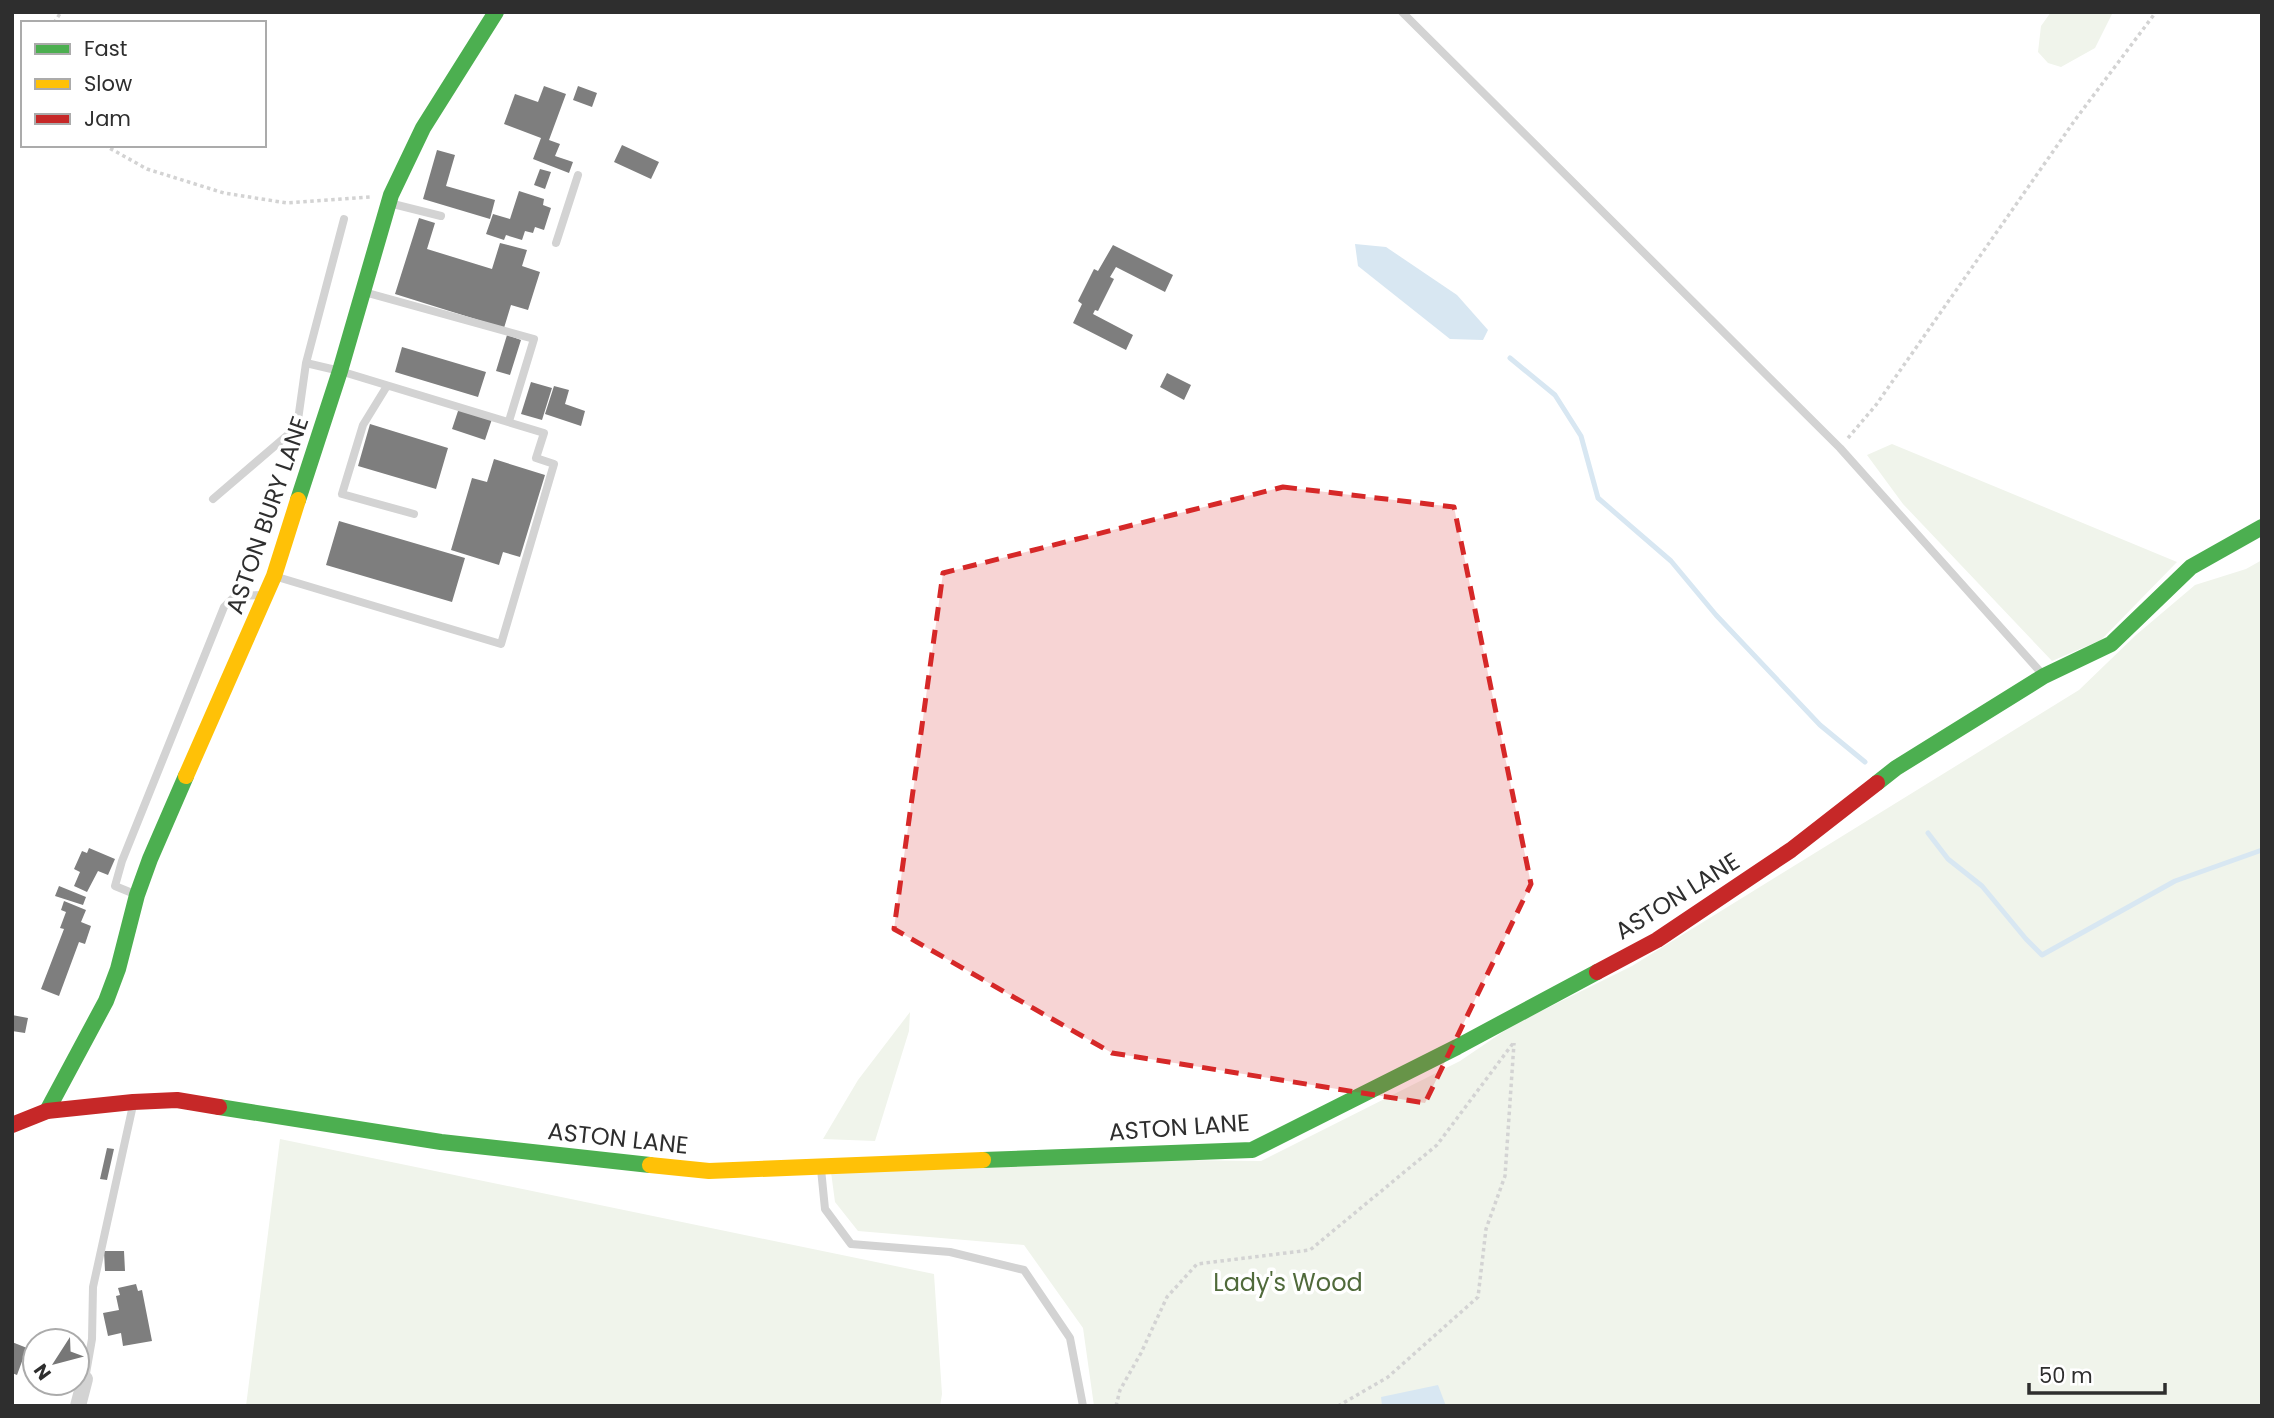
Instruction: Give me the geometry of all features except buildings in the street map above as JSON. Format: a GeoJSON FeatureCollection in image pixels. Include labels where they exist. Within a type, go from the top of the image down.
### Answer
{"type":"FeatureCollection","features":[{"type":"Feature","properties":{"kind":"street","name":"ASTON BURY LANE"},"geometry":{"type":"LineString","coordinates":[[47,1111],[106,1000],[118,969],[137,895],[156,846],[274,576],[340,371],[390,199],[423,128],[496,12]]}},
{"type":"Feature","properties":{"kind":"street","name":"ASTON LANE"},"geometry":{"type":"LineString","coordinates":[[12,1125],[47,1111],[177,1100],[441,1142],[709,1171],[1252,1150],[1457,1047],[1657,940],[1791,850],[1896,768],[2044,676],[2111,644],[2190,567],[2262,527]]}},
{"type":"Feature","properties":{"kind":"lane"},"geometry":{"type":"LineString","coordinates":[[1402,12],[1840,448],[2044,676]]}},
{"type":"Feature","properties":{"kind":"lane"},"geometry":{"type":"LineString","coordinates":[[556,243],[578,175]]}},
{"type":"Feature","properties":{"kind":"lane"},"geometry":{"type":"LineString","coordinates":[[390,199],[441,216]]}},
{"type":"Feature","properties":{"kind":"lane"},"geometry":{"type":"LineString","coordinates":[[213,499],[297,427],[306,363],[344,219]]}},
{"type":"Feature","properties":{"kind":"lane"},"geometry":{"type":"LineString","coordinates":[[364,292],[534,339],[509,421]]}},
{"type":"Feature","properties":{"kind":"lane"},"geometry":{"type":"LineString","coordinates":[[274,576],[501,644],[554,464],[536,458],[544,433],[306,363]]}},
{"type":"Feature","properties":{"kind":"lane"},"geometry":{"type":"LineString","coordinates":[[387,386],[363,425],[342,494],[414,514]]}},
{"type":"Feature","properties":{"kind":"lane"},"geometry":{"type":"LineString","coordinates":[[137,895],[115,886],[122,861],[224,607],[235,596],[267,594]]}},
{"type":"Feature","properties":{"kind":"lane"},"geometry":{"type":"LineString","coordinates":[[91,1345],[93,1287],[134,1102]]}},
{"type":"Feature","properties":{"kind":"lane"},"geometry":{"type":"LineString","coordinates":[[820,1166],[825,1209],[851,1244],[950,1252],[1024,1270],[1070,1338],[1083,1406]]}},
{"type":"Feature","properties":{"kind":"path"},"geometry":{"type":"LineString","coordinates":[[1840,448],[1876,405],[2075,120],[2156,12]]}},
{"type":"Feature","properties":{"kind":"path"},"geometry":{"type":"LineString","coordinates":[[108,147],[147,169],[224,193],[287,204],[390,199]]}},
{"type":"Feature","properties":{"kind":"path"},"geometry":{"type":"LineString","coordinates":[[1338,1406],[1388,1377],[1478,1297],[1486,1229],[1504,1176],[1514,1042],[1510,1017]]}},
{"type":"Feature","properties":{"kind":"path"},"geometry":{"type":"LineString","coordinates":[[1116,1406],[1120,1390],[1167,1297],[1197,1264],[1310,1250],[1437,1145],[1514,1042]]}},
{"type":"Feature","properties":{"kind":"highlighted area"},"geometry":{"type":"Polygon","coordinates":[[[1283,487],[1454,507],[1531,884],[1425,1103],[1112,1053],[894,929],[943,573],[1283,487]]]}},
{"type":"Feature","properties":{"kind":"green space"},"geometry":{"type":"Polygon","coordinates":[[[2051,12],[2113,12],[2095,48],[2061,67],[2048,63],[2038,52],[2041,26],[2051,12]]]}},
{"type":"Feature","properties":{"kind":"green space"},"geometry":{"type":"Polygon","coordinates":[[[1892,444],[2177,562],[2101,640],[2052,661],[1903,504],[1867,455],[1892,444]]]}},
{"type":"Feature","properties":{"kind":"green space","name":"Lady's Wood"},"geometry":{"type":"Polygon","coordinates":[[[2262,560],[2262,1406],[1094,1406],[1083,1328],[1024,1245],[858,1231],[835,1202],[831,1172],[1105,1159],[1261,1161],[1460,1061],[1513,1025],[1632,966],[2079,690],[2136,635],[2195,585],[2246,569],[2262,560]]]}},
{"type":"Feature","properties":{"kind":"green space"},"geometry":{"type":"Polygon","coordinates":[[[910,1012],[909,1031],[875,1141],[823,1139],[858,1080],[910,1012]]]}},
{"type":"Feature","properties":{"kind":"green space"},"geometry":{"type":"Polygon","coordinates":[[[280,1139],[934,1274],[942,1394],[940,1406],[246,1406],[280,1139]]]}},
{"type":"Feature","properties":{"kind":"shaded area"},"geometry":{"type":"Polygon","coordinates":[[[1355,244],[1386,247],[1457,295],[1488,330],[1483,340],[1450,339],[1358,266],[1355,244]]]}},
{"type":"Feature","properties":{"kind":"shaded area"},"geometry":{"type":"Polygon","coordinates":[[[1438,1385],[1446,1406],[1382,1406],[1381,1397],[1438,1385]]]}},
{"type":"Feature","properties":{"kind":"waterway"},"geometry":{"type":"LineString","coordinates":[[1510,358],[1555,395],[1581,436],[1598,498],[1671,561],[1716,615],[1820,725],[1865,762]]}},
{"type":"Feature","properties":{"kind":"waterway"},"geometry":{"type":"LineString","coordinates":[[1928,833],[1948,859],[1982,886],[2042,955],[2175,881],[2262,850]]}},
{"type":"Feature","properties":{"kind":"traffic: fast"},"geometry":{"type":"LineString","coordinates":[[298,500],[340,371],[391,195],[423,128],[496,12]]}},
{"type":"Feature","properties":{"kind":"traffic: fast"},"geometry":{"type":"LineString","coordinates":[[1877,783],[1896,768],[2044,676],[2111,644],[2191,567],[2262,527]]}},
{"type":"Feature","properties":{"kind":"traffic: fast"},"geometry":{"type":"LineString","coordinates":[[47,1111],[106,1001],[118,969],[137,895],[186,776]]}},
{"type":"Feature","properties":{"kind":"traffic: fast"},"geometry":{"type":"LineString","coordinates":[[983,1160],[1252,1150],[1457,1047],[1597,972]]}},
{"type":"Feature","properties":{"kind":"traffic: fast"},"geometry":{"type":"LineString","coordinates":[[219,1107],[441,1142],[650,1165]]}},
{"type":"Feature","properties":{"kind":"traffic: slow"},"geometry":{"type":"LineString","coordinates":[[186,776],[274,576],[298,500]]}},
{"type":"Feature","properties":{"kind":"traffic: slow"},"geometry":{"type":"LineString","coordinates":[[650,1165],[709,1171],[983,1160]]}},
{"type":"Feature","properties":{"kind":"traffic: jam"},"geometry":{"type":"LineString","coordinates":[[1597,972],[1657,940],[1791,850],[1877,783]]}},
{"type":"Feature","properties":{"kind":"traffic: jam"},"geometry":{"type":"LineString","coordinates":[[12,1125],[47,1111],[133,1102],[177,1100],[219,1107]]}}]}
